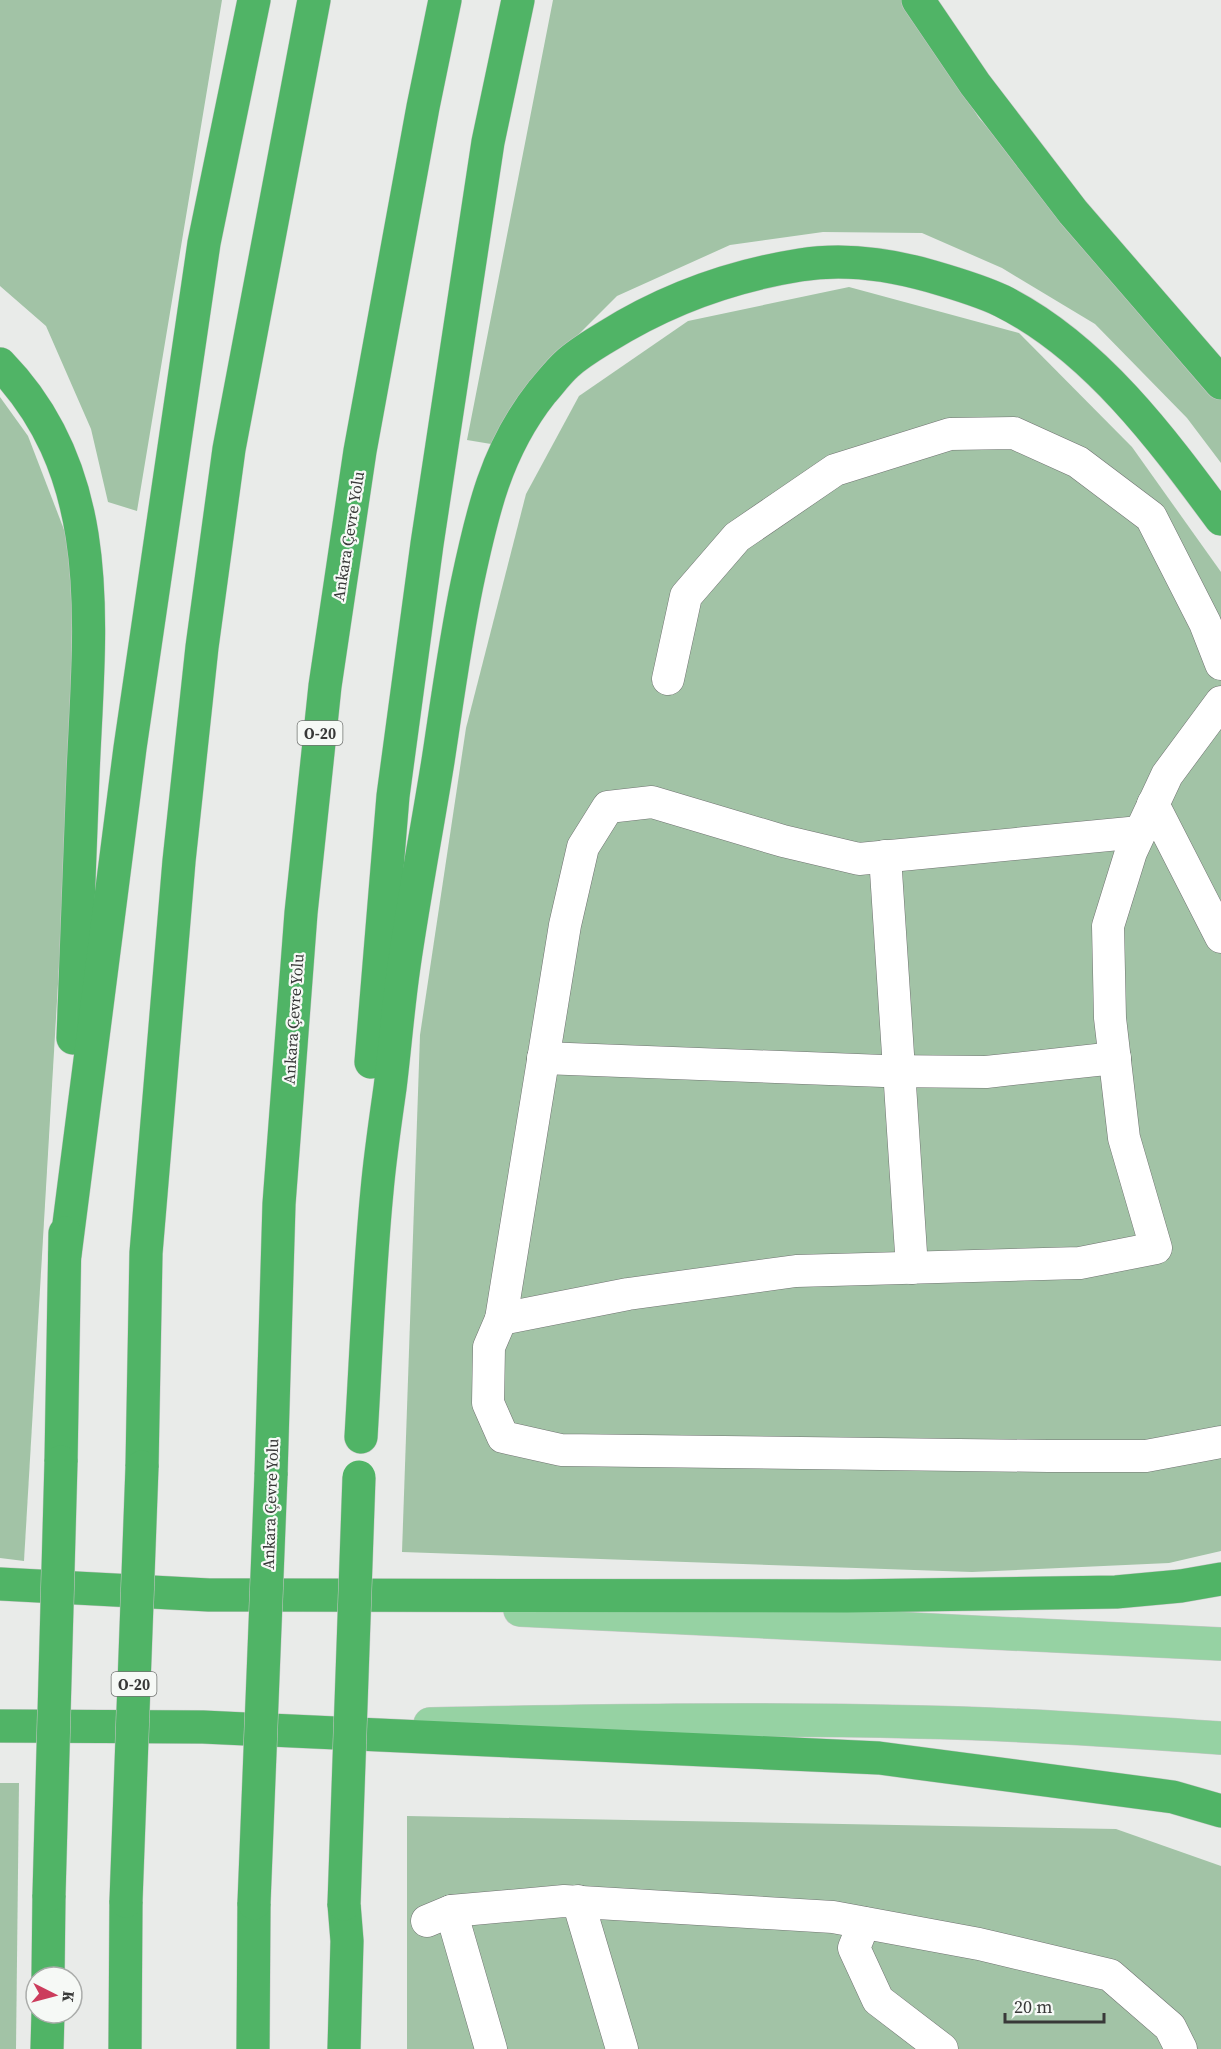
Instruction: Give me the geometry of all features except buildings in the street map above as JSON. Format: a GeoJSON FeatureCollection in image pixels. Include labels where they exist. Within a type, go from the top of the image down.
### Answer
{"type":"FeatureCollection","features":[{"type":"Feature","properties":{"kind":"highway"},"geometry":{"type":"LineString","coordinates":[[65,1255],[128,760],[204,243],[254,0]]}},
{"type":"Feature","properties":{"kind":"highway","name":"O-20"},"geometry":{"type":"LineString","coordinates":[[125,2049],[126,1900],[142,1467],[146,1252],[179,861],[202,646],[229,449],[314,0]]}},
{"type":"Feature","properties":{"kind":"highway","name":"Ankara Çevre Yolu"},"geometry":{"type":"LineString","coordinates":[[253,2049],[254,1903],[279,1204],[301,913],[325,686],[360,451],[423,107],[445,0]]}},
{"type":"Feature","properties":{"kind":"highway"},"geometry":{"type":"LineString","coordinates":[[361,1437],[357,1366],[364,1148],[393,796],[464,289],[488,142],[518,0]]}},
{"type":"Feature","properties":{"kind":"highway"},"geometry":{"type":"LineString","coordinates":[[918,0],[975,84],[1073,212],[1221,383]]}},
{"type":"Feature","properties":{"kind":"highway"},"geometry":{"type":"LineString","coordinates":[[352,2049],[344,1904],[359,1477],[377,1190],[404,968],[461,614],[478,534],[496,470],[513,433],[540,394],[567,364],[626,324],[680,298],[767,270],[811,263],[854,262],[893,267],[964,286],[1027,315],[1106,380],[1171,450],[1221,519]]}},
{"type":"Feature","properties":{"kind":"highway"},"geometry":{"type":"LineString","coordinates":[[0,364],[33,402],[54,438],[66,465],[82,534],[88,589],[88,700],[65,1255],[48,1965]]}},
{"type":"Feature","properties":{"kind":"highway"},"geometry":{"type":"LineString","coordinates":[[0,1584],[209,1595],[847,1596],[1116,1592],[1181,1586],[1221,1579]]}},
{"type":"Feature","properties":{"kind":"highway"},"geometry":{"type":"LineString","coordinates":[[0,1726],[203,1727],[879,1758],[1173,1797],[1221,1811]]}},
{"type":"Feature","properties":{"kind":"highway"},"geometry":{"type":"LineString","coordinates":[[344,2049],[347,1941]]}},
{"type":"Feature","properties":{"kind":"highway"},"geometry":{"type":"LineString","coordinates":[[47,2049],[48,2025]]}},
{"type":"Feature","properties":{"kind":"main road"},"geometry":{"type":"LineString","coordinates":[[0,1599],[209,1595],[1221,1644]]}},
{"type":"Feature","properties":{"kind":"main road"},"geometry":{"type":"LineString","coordinates":[[0,1714],[203,1727],[712,1719],[918,1722],[1088,1729],[1221,1738]]}},
{"type":"Feature","properties":{"kind":"lane"},"geometry":{"type":"LineString","coordinates":[[668,679],[686,596],[737,537],[835,470],[950,434],[1014,433],[1077,462],[1151,518],[1205,623],[1221,664]]}},
{"type":"Feature","properties":{"kind":"lane"},"geometry":{"type":"LineString","coordinates":[[501,1319],[628,1294],[796,1272],[1080,1263],[1156,1248],[1124,1138],[1110,1018],[1108,926],[1131,852],[1167,775],[1221,702]]}},
{"type":"Feature","properties":{"kind":"lane"},"geometry":{"type":"LineString","coordinates":[[1140,832],[859,859],[783,841],[652,801],[608,807],[583,847],[565,925],[501,1319],[489,1347],[488,1403],[503,1437],[561,1450],[1125,1456],[1146,1455],[1221,1442]]}},
{"type":"Feature","properties":{"kind":"lane"},"geometry":{"type":"LineString","coordinates":[[1153,804],[1221,937]]}},
{"type":"Feature","properties":{"kind":"lane"},"geometry":{"type":"LineString","coordinates":[[885,856],[912,1268]]}},
{"type":"Feature","properties":{"kind":"lane"},"geometry":{"type":"LineString","coordinates":[[543,1058],[986,1072],[1115,1058]]}},
{"type":"Feature","properties":{"kind":"lane"},"geometry":{"type":"LineString","coordinates":[[491,2049],[439,1916],[564,1901],[833,1917],[979,1944],[1110,1975],[1170,2027],[1181,2049]]}},
{"type":"Feature","properties":{"kind":"lane"},"geometry":{"type":"LineString","coordinates":[[578,1901],[622,2049]]}},
{"type":"Feature","properties":{"kind":"lane"},"geometry":{"type":"LineString","coordinates":[[864,1923],[854,1948],[878,2000],[942,2049]]}},
{"type":"Feature","properties":{"kind":"green space"},"geometry":{"type":"Polygon","coordinates":[[[0,0],[222,0],[137,511],[108,502],[91,429],[46,326],[0,286],[0,0]]]}},
{"type":"Feature","properties":{"kind":"green space"},"geometry":{"type":"Polygon","coordinates":[[[553,0],[903,0],[979,118],[1221,396],[1221,463],[1187,418],[1095,324],[1002,268],[922,233],[823,232],[730,245],[617,296],[549,364],[497,445],[467,440],[553,0]]]}},
{"type":"Feature","properties":{"kind":"green space"},"geometry":{"type":"Polygon","coordinates":[[[849,287],[1019,333],[1132,447],[1221,572],[1221,1551],[1169,1563],[972,1572],[402,1552],[420,1035],[466,728],[526,494],[579,396],[688,321],[849,287]]]}},
{"type":"Feature","properties":{"kind":"green space"},"geometry":{"type":"Polygon","coordinates":[[[0,397],[28,436],[73,553],[70,780],[24,1561],[0,1558],[0,397]]]}},
{"type":"Feature","properties":{"kind":"green space"},"geometry":{"type":"Polygon","coordinates":[[[0,1783],[19,1783],[16,2049],[0,2049],[0,1783]]]}},
{"type":"Feature","properties":{"kind":"green space"},"geometry":{"type":"Polygon","coordinates":[[[407,1816],[1116,1829],[1221,1866],[1221,2049],[407,2049],[407,1816]]]}}]}
